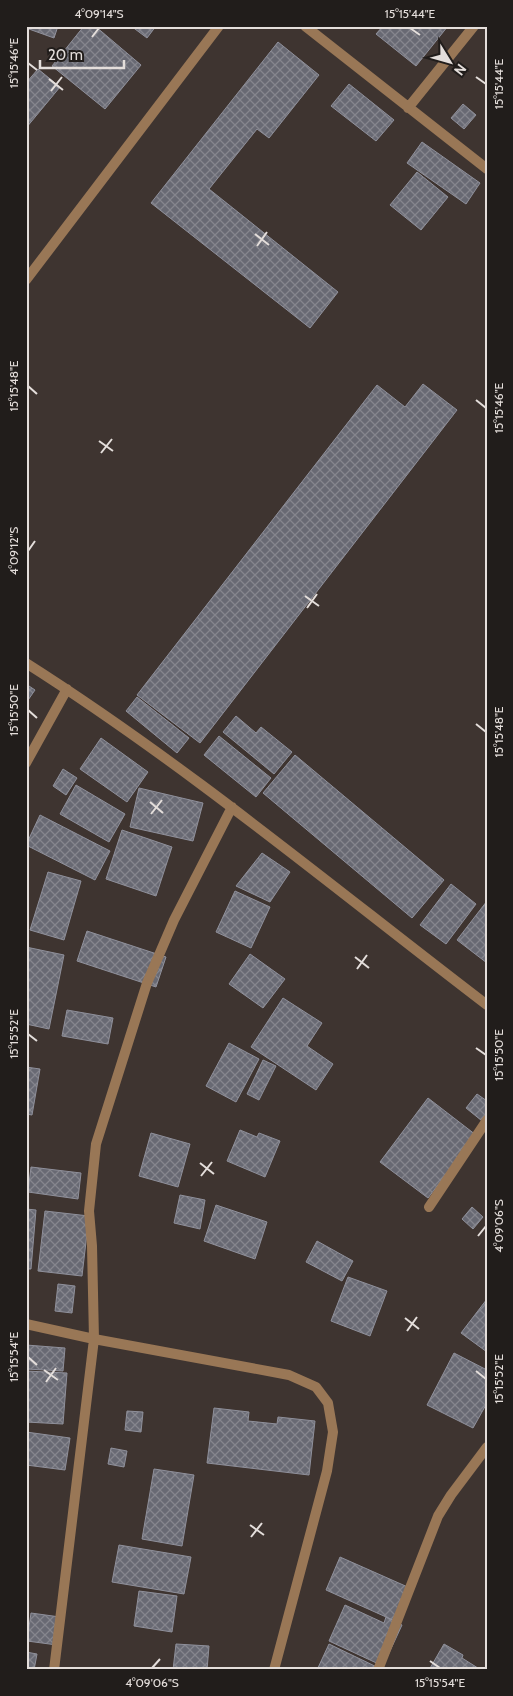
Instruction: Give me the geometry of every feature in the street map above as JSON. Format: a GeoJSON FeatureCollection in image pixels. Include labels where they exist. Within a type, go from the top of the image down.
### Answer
{"type":"FeatureCollection","features":[{"type":"Feature","properties":{"kind":"street"},"geometry":{"type":"LineString","coordinates":[[26,280],[219,26]]}},
{"type":"Feature","properties":{"kind":"street"},"geometry":{"type":"LineString","coordinates":[[305,26],[487,169]]}},
{"type":"Feature","properties":{"kind":"street"},"geometry":{"type":"LineString","coordinates":[[408,108],[474,26]]}},
{"type":"Feature","properties":{"kind":"street"},"geometry":{"type":"LineString","coordinates":[[26,664],[110,718],[232,807],[487,1005]]}},
{"type":"Feature","properties":{"kind":"street"},"geometry":{"type":"LineString","coordinates":[[26,762],[67,689]]}},
{"type":"Feature","properties":{"kind":"street"},"geometry":{"type":"LineString","coordinates":[[54,1670],[94,1339],[92,1246],[89,1211],[96,1144],[147,983],[174,920],[232,807]]}},
{"type":"Feature","properties":{"kind":"street"},"geometry":{"type":"LineString","coordinates":[[429,1207],[487,1120]]}},
{"type":"Feature","properties":{"kind":"street"},"geometry":{"type":"LineString","coordinates":[[26,1324],[94,1339],[289,1375],[316,1387],[328,1403],[333,1432],[327,1471],[274,1670]]}},
{"type":"Feature","properties":{"kind":"street"},"geometry":{"type":"LineString","coordinates":[[378,1670],[438,1516],[451,1495],[487,1447]]}},
{"type":"Feature","properties":{"kind":"building"},"geometry":{"type":"Polygon","coordinates":[[[26,26],[58,26],[54,38],[26,28],[26,26]]]}},
{"type":"Feature","properties":{"kind":"building"},"geometry":{"type":"Polygon","coordinates":[[[84,26],[95,26],[141,65],[105,109],[52,66],[84,26]]]}},
{"type":"Feature","properties":{"kind":"building"},"geometry":{"type":"Polygon","coordinates":[[[131,26],[156,26],[147,38],[131,26]]]}},
{"type":"Feature","properties":{"kind":"building"},"geometry":{"type":"Polygon","coordinates":[[[383,26],[448,26],[416,66],[376,34],[383,26]]]}},
{"type":"Feature","properties":{"kind":"building"},"geometry":{"type":"Polygon","coordinates":[[[278,42],[319,75],[269,138],[257,129],[209,189],[338,292],[310,328],[151,203],[278,42]]]}},
{"type":"Feature","properties":{"kind":"building"},"geometry":{"type":"Polygon","coordinates":[[[38,69],[60,87],[26,128],[26,83],[38,69]]]}},
{"type":"Feature","properties":{"kind":"building"},"geometry":{"type":"Polygon","coordinates":[[[349,84],[394,120],[376,141],[331,106],[349,84]]]}},
{"type":"Feature","properties":{"kind":"building"},"geometry":{"type":"Polygon","coordinates":[[[463,104],[476,115],[464,129],[451,118],[463,104]]]}},
{"type":"Feature","properties":{"kind":"building"},"geometry":{"type":"Polygon","coordinates":[[[422,142],[480,183],[466,204],[407,163],[422,142]]]}},
{"type":"Feature","properties":{"kind":"building"},"geometry":{"type":"Polygon","coordinates":[[[417,172],[448,197],[421,230],[390,205],[417,172]]]}},
{"type":"Feature","properties":{"kind":"building"},"geometry":{"type":"Polygon","coordinates":[[[423,384],[457,410],[200,743],[137,695],[377,385],[405,407],[423,384]]]}},
{"type":"Feature","properties":{"kind":"building"},"geometry":{"type":"Polygon","coordinates":[[[26,684],[35,690],[26,703],[26,684]]]}},
{"type":"Feature","properties":{"kind":"building"},"geometry":{"type":"Polygon","coordinates":[[[137,697],[189,738],[177,753],[126,711],[137,697]]]}},
{"type":"Feature","properties":{"kind":"building"},"geometry":{"type":"Polygon","coordinates":[[[236,716],[256,733],[261,727],[292,752],[274,774],[223,732],[236,716]]]}},
{"type":"Feature","properties":{"kind":"building"},"geometry":{"type":"Polygon","coordinates":[[[219,736],[271,778],[256,797],[204,755],[219,736]]]}},
{"type":"Feature","properties":{"kind":"building"},"geometry":{"type":"Polygon","coordinates":[[[101,738],[148,772],[127,802],[80,769],[101,738]]]}},
{"type":"Feature","properties":{"kind":"building"},"geometry":{"type":"Polygon","coordinates":[[[295,755],[444,880],[412,918],[263,793],[295,755]]]}},
{"type":"Feature","properties":{"kind":"building"},"geometry":{"type":"Polygon","coordinates":[[[63,769],[77,778],[66,795],[53,786],[63,769]]]}},
{"type":"Feature","properties":{"kind":"building"},"geometry":{"type":"Polygon","coordinates":[[[76,785],[125,814],[109,842],[60,814],[76,785]]]}},
{"type":"Feature","properties":{"kind":"building"},"geometry":{"type":"Polygon","coordinates":[[[139,788],[203,803],[193,841],[130,827],[139,788]]]}},
{"type":"Feature","properties":{"kind":"building"},"geometry":{"type":"Polygon","coordinates":[[[40,815],[110,851],[95,880],[26,845],[40,815]]]}},
{"type":"Feature","properties":{"kind":"building"},"geometry":{"type":"Polygon","coordinates":[[[122,830],[172,847],[156,896],[106,879],[122,830]]]}},
{"type":"Feature","properties":{"kind":"building"},"geometry":{"type":"Polygon","coordinates":[[[262,853],[290,872],[270,902],[236,886],[262,853]]]}},
{"type":"Feature","properties":{"kind":"building"},"geometry":{"type":"Polygon","coordinates":[[[48,872],[81,881],[64,940],[30,930],[48,872]]]}},
{"type":"Feature","properties":{"kind":"building"},"geometry":{"type":"Polygon","coordinates":[[[451,884],[476,904],[446,944],[420,925],[451,884]]]}},
{"type":"Feature","properties":{"kind":"building"},"geometry":{"type":"Polygon","coordinates":[[[235,891],[270,907],[251,948],[216,932],[235,891]]]}},
{"type":"Feature","properties":{"kind":"building"},"geometry":{"type":"Polygon","coordinates":[[[487,901],[487,963],[457,940],[487,901]]]}},
{"type":"Feature","properties":{"kind":"building"},"geometry":{"type":"Polygon","coordinates":[[[87,931],[166,957],[156,987],[77,961],[87,931]]]}},
{"type":"Feature","properties":{"kind":"building"},"geometry":{"type":"Polygon","coordinates":[[[26,947],[64,955],[49,1029],[26,1024],[26,947]]]}},
{"type":"Feature","properties":{"kind":"building"},"geometry":{"type":"Polygon","coordinates":[[[250,954],[285,979],[263,1008],[229,984],[250,954]]]}},
{"type":"Feature","properties":{"kind":"building"},"geometry":{"type":"Polygon","coordinates":[[[283,998],[322,1023],[307,1046],[333,1064],[316,1090],[251,1047],[283,998]]]}},
{"type":"Feature","properties":{"kind":"building"},"geometry":{"type":"Polygon","coordinates":[[[67,1010],[113,1018],[108,1044],[62,1036],[67,1010]]]}},
{"type":"Feature","properties":{"kind":"building"},"geometry":{"type":"Polygon","coordinates":[[[229,1043],[259,1059],[236,1102],[206,1086],[229,1043]]]}},
{"type":"Feature","properties":{"kind":"building"},"geometry":{"type":"Polygon","coordinates":[[[263,1060],[276,1066],[259,1100],[247,1094],[263,1060]]]}},
{"type":"Feature","properties":{"kind":"building"},"geometry":{"type":"Polygon","coordinates":[[[26,1067],[40,1069],[32,1115],[26,1114],[26,1067]]]}},
{"type":"Feature","properties":{"kind":"building"},"geometry":{"type":"Polygon","coordinates":[[[477,1094],[487,1101],[487,1125],[466,1108],[477,1094]]]}},
{"type":"Feature","properties":{"kind":"building"},"geometry":{"type":"Polygon","coordinates":[[[428,1098],[476,1135],[428,1198],[380,1162],[428,1098]]]}},
{"type":"Feature","properties":{"kind":"building"},"geometry":{"type":"Polygon","coordinates":[[[240,1130],[257,1137],[259,1133],[280,1141],[265,1177],[227,1161],[240,1130]]]}},
{"type":"Feature","properties":{"kind":"building"},"geometry":{"type":"Polygon","coordinates":[[[151,1133],[190,1144],[178,1187],[139,1176],[151,1133]]]}},
{"type":"Feature","properties":{"kind":"building"},"geometry":{"type":"Polygon","coordinates":[[[31,1167],[81,1173],[78,1199],[28,1192],[31,1167]]]}},
{"type":"Feature","properties":{"kind":"building"},"geometry":{"type":"Polygon","coordinates":[[[180,1195],[205,1200],[200,1229],[174,1223],[180,1195]]]}},
{"type":"Feature","properties":{"kind":"building"},"geometry":{"type":"Polygon","coordinates":[[[216,1205],[267,1222],[255,1259],[204,1241],[216,1205]]]}},
{"type":"Feature","properties":{"kind":"building"},"geometry":{"type":"Polygon","coordinates":[[[472,1207],[483,1217],[473,1229],[462,1219],[472,1207]]]}},
{"type":"Feature","properties":{"kind":"building"},"geometry":{"type":"Polygon","coordinates":[[[26,1209],[36,1210],[31,1269],[26,1269],[26,1209]]]}},
{"type":"Feature","properties":{"kind":"building"},"geometry":{"type":"Polygon","coordinates":[[[45,1211],[89,1216],[82,1276],[38,1271],[45,1211]]]}},
{"type":"Feature","properties":{"kind":"building"},"geometry":{"type":"Polygon","coordinates":[[[317,1241],[353,1261],[342,1281],[306,1262],[317,1241]]]}},
{"type":"Feature","properties":{"kind":"building"},"geometry":{"type":"Polygon","coordinates":[[[348,1277],[387,1291],[370,1336],[331,1321],[348,1277]]]}},
{"type":"Feature","properties":{"kind":"building"},"geometry":{"type":"Polygon","coordinates":[[[58,1284],[75,1286],[72,1313],[55,1311],[58,1284]]]}},
{"type":"Feature","properties":{"kind":"building"},"geometry":{"type":"Polygon","coordinates":[[[487,1299],[487,1352],[461,1333],[487,1299]]]}},
{"type":"Feature","properties":{"kind":"building"},"geometry":{"type":"Polygon","coordinates":[[[26,1345],[65,1348],[63,1371],[26,1369],[26,1345]]]}},
{"type":"Feature","properties":{"kind":"building"},"geometry":{"type":"Polygon","coordinates":[[[454,1353],[487,1370],[487,1403],[473,1428],[427,1405],[454,1353]]]}},
{"type":"Feature","properties":{"kind":"building"},"geometry":{"type":"Polygon","coordinates":[[[26,1371],[67,1373],[63,1424],[26,1422],[26,1371]]]}},
{"type":"Feature","properties":{"kind":"building"},"geometry":{"type":"Polygon","coordinates":[[[214,1408],[249,1412],[248,1421],[277,1424],[278,1417],[315,1421],[309,1475],[207,1463],[214,1408]]]}},
{"type":"Feature","properties":{"kind":"building"},"geometry":{"type":"Polygon","coordinates":[[[127,1411],[143,1412],[141,1432],[125,1430],[127,1411]]]}},
{"type":"Feature","properties":{"kind":"building"},"geometry":{"type":"Polygon","coordinates":[[[26,1432],[70,1438],[65,1470],[26,1465],[26,1432]]]}},
{"type":"Feature","properties":{"kind":"building"},"geometry":{"type":"Polygon","coordinates":[[[111,1448],[127,1451],[124,1467],[108,1464],[111,1448]]]}},
{"type":"Feature","properties":{"kind":"building"},"geometry":{"type":"Polygon","coordinates":[[[154,1469],[194,1475],[182,1546],[142,1539],[154,1469]]]}},
{"type":"Feature","properties":{"kind":"building"},"geometry":{"type":"Polygon","coordinates":[[[119,1545],[191,1557],[184,1594],[112,1582],[119,1545]]]}},
{"type":"Feature","properties":{"kind":"building"},"geometry":{"type":"Polygon","coordinates":[[[340,1557],[410,1588],[395,1621],[326,1590],[340,1557]]]}},
{"type":"Feature","properties":{"kind":"building"},"geometry":{"type":"Polygon","coordinates":[[[139,1591],[177,1596],[172,1632],[134,1626],[139,1591]]]}},
{"type":"Feature","properties":{"kind":"building"},"geometry":{"type":"Polygon","coordinates":[[[345,1605],[384,1623],[386,1617],[402,1625],[383,1666],[329,1641],[345,1605]]]}},
{"type":"Feature","properties":{"kind":"building"},"geometry":{"type":"Polygon","coordinates":[[[31,1613],[60,1617],[57,1645],[27,1641],[31,1613]]]}},
{"type":"Feature","properties":{"kind":"building"},"geometry":{"type":"Polygon","coordinates":[[[176,1644],[209,1646],[207,1670],[173,1670],[176,1644]]]}},
{"type":"Feature","properties":{"kind":"building"},"geometry":{"type":"Polygon","coordinates":[[[329,1644],[381,1669],[381,1670],[317,1670],[329,1644]]]}},
{"type":"Feature","properties":{"kind":"building"},"geometry":{"type":"Polygon","coordinates":[[[444,1644],[463,1655],[462,1658],[481,1670],[429,1670],[444,1644]]]}},
{"type":"Feature","properties":{"kind":"building"},"geometry":{"type":"Polygon","coordinates":[[[26,1652],[37,1654],[34,1670],[26,1670],[26,1652]]]}}]}
